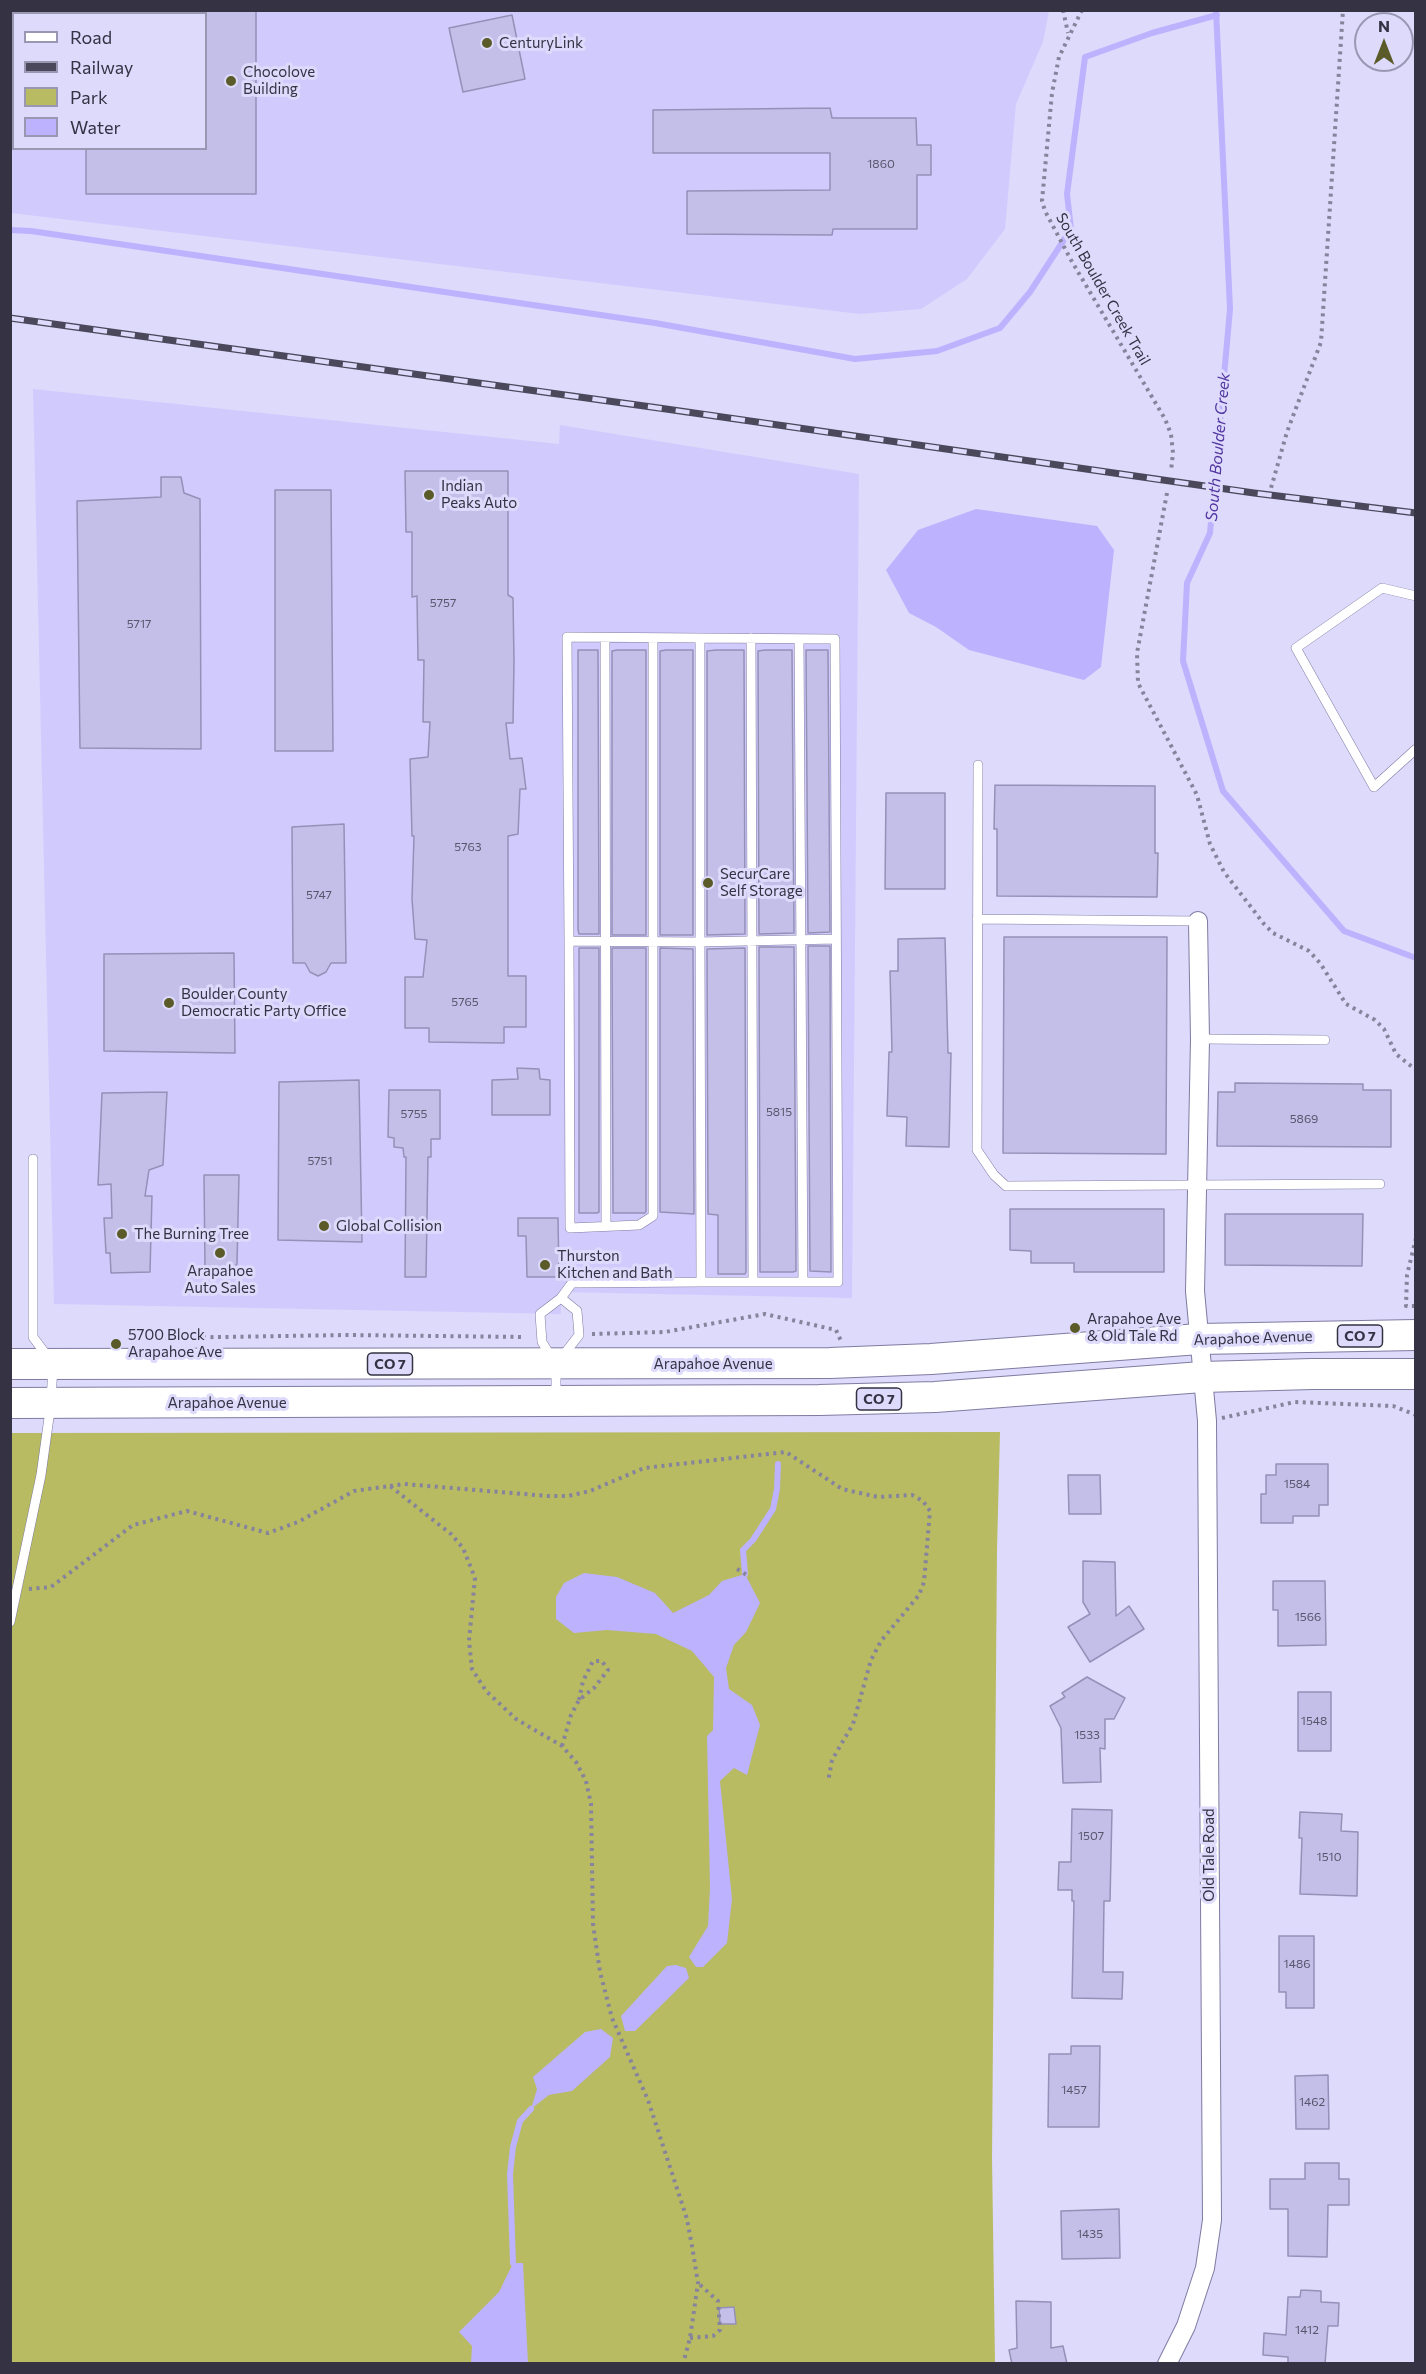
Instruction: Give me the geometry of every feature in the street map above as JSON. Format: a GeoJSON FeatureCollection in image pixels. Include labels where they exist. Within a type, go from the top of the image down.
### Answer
{"type":"FeatureCollection","features":[{"type":"Feature","properties":{"kind":"main road","name":"Arapahoe Avenue"},"geometry":{"type":"LineString","coordinates":[[10,1364],[556,1365],[876,1362],[1199,1339],[1411,1335]]}},
{"type":"Feature","properties":{"kind":"main road","name":"Arapahoe Avenue"},"geometry":{"type":"LineString","coordinates":[[10,1403],[556,1403],[878,1399],[1202,1377],[1411,1374]]}},
{"type":"Feature","properties":{"kind":"street","name":"Old Tale Road"},"geometry":{"type":"LineString","coordinates":[[1167,2364],[1186,2326],[1205,2268],[1212,2220],[1207,1422],[1195,1291],[1200,1039],[1198,921]]}},
{"type":"Feature","properties":{"kind":"lane"},"geometry":{"type":"LineString","coordinates":[[1416,596],[1382,588],[1296,648],[1374,787],[1416,749]]}},
{"type":"Feature","properties":{"kind":"lane"},"geometry":{"type":"LineString","coordinates":[[556,1403],[556,1365],[542,1342],[540,1314],[561,1299],[572,1283],[838,1282],[835,639],[567,637],[570,1228],[639,1225],[653,1216],[653,638]]}},
{"type":"Feature","properties":{"kind":"lane"},"geometry":{"type":"LineString","coordinates":[[605,638],[606,1226]]}},
{"type":"Feature","properties":{"kind":"lane"},"geometry":{"type":"LineString","coordinates":[[700,638],[701,1282]]}},
{"type":"Feature","properties":{"kind":"lane"},"geometry":{"type":"LineString","coordinates":[[751,638],[753,1282]]}},
{"type":"Feature","properties":{"kind":"lane"},"geometry":{"type":"LineString","coordinates":[[799,639],[803,1282]]}},
{"type":"Feature","properties":{"kind":"lane"},"geometry":{"type":"LineString","coordinates":[[978,765],[977,1150],[994,1176],[1006,1186],[1380,1184]]}},
{"type":"Feature","properties":{"kind":"lane"},"geometry":{"type":"LineString","coordinates":[[977,918],[1198,921]]}},
{"type":"Feature","properties":{"kind":"lane"},"geometry":{"type":"LineString","coordinates":[[569,941],[700,942],[836,939]]}},
{"type":"Feature","properties":{"kind":"lane"},"geometry":{"type":"LineString","coordinates":[[1200,1039],[1325,1040]]}},
{"type":"Feature","properties":{"kind":"lane"},"geometry":{"type":"LineString","coordinates":[[10,1622],[41,1475],[51,1403],[53,1364],[33,1337],[33,1159]]}},
{"type":"Feature","properties":{"kind":"lane"},"geometry":{"type":"LineString","coordinates":[[556,1365],[579,1335],[577,1311],[561,1299]]}},
{"type":"Feature","properties":{"kind":"path"},"geometry":{"type":"LineString","coordinates":[[1063,10],[1069,34]]}},
{"type":"Feature","properties":{"kind":"path","name":"South Boulder Creek Trail"},"geometry":{"type":"LineString","coordinates":[[1082,10],[1059,57],[1052,93],[1042,190],[1045,211],[1071,260],[1165,419],[1171,434],[1173,453],[1171,471]]}},
{"type":"Feature","properties":{"kind":"path"},"geometry":{"type":"LineString","coordinates":[[1269,495],[1287,432],[1321,342],[1343,10]]}},
{"type":"Feature","properties":{"kind":"path"},"geometry":{"type":"LineString","coordinates":[[1167,493],[1137,653],[1138,683],[1197,795],[1210,844],[1224,872],[1264,924],[1279,936],[1309,951],[1320,963],[1346,1004],[1375,1020],[1384,1029],[1396,1054],[1416,1070]]}},
{"type":"Feature","properties":{"kind":"path"},"geometry":{"type":"LineString","coordinates":[[1416,1238],[1407,1275],[1406,1306],[1416,1306]]}},
{"type":"Feature","properties":{"kind":"path"},"geometry":{"type":"LineString","coordinates":[[579,1335],[665,1332],[765,1314],[836,1330],[838,1333]]}},
{"type":"Feature","properties":{"kind":"path"},"geometry":{"type":"LineString","coordinates":[[148,1338],[347,1335],[524,1337],[540,1332]]}},
{"type":"Feature","properties":{"kind":"path"},"geometry":{"type":"LineString","coordinates":[[1207,1422],[1295,1402],[1393,1406],[1416,1415]]}},
{"type":"Feature","properties":{"kind":"path"},"geometry":{"type":"LineString","coordinates":[[17,1590],[51,1587],[133,1525],[187,1511],[268,1533],[298,1522],[354,1491],[404,1484],[568,1496],[590,1491],[644,1468],[786,1452],[842,1489],[878,1497],[912,1495],[923,1501],[930,1511],[924,1582],[920,1595],[881,1641],[871,1660],[853,1724],[832,1760],[828,1782]]}},
{"type":"Feature","properties":{"kind":"path"},"geometry":{"type":"LineString","coordinates":[[390,1486],[451,1534],[463,1548],[475,1578],[469,1641],[472,1669],[486,1691],[516,1719],[562,1746],[576,1762],[586,1781],[591,1804],[593,1924],[600,1971],[612,2018],[648,2100],[687,2219],[698,2283],[690,2338],[683,2364]]}},
{"type":"Feature","properties":{"kind":"path"},"geometry":{"type":"LineString","coordinates":[[736,1569],[750,1577]]}},
{"type":"Feature","properties":{"kind":"path"},"geometry":{"type":"LineString","coordinates":[[562,1746],[571,1714],[579,1700],[583,1681],[593,1661],[602,1660],[608,1670],[594,1688],[579,1700]]}},
{"type":"Feature","properties":{"kind":"path"},"geometry":{"type":"LineString","coordinates":[[690,2338],[713,2336],[720,2330],[718,2301],[698,2283]]}},
{"type":"Feature","properties":{"kind":"shaded area"},"geometry":{"type":"Polygon","coordinates":[[[11,11],[1049,11],[1043,42],[1016,104],[1005,229],[967,279],[921,309],[860,314],[11,213],[11,11]]]}},
{"type":"Feature","properties":{"kind":"shaded area"},"geometry":{"type":"Polygon","coordinates":[[[33,389],[559,444],[560,425],[859,474],[852,1298],[561,1292],[561,1314],[54,1304],[33,389]]]}},
{"type":"Feature","properties":{"kind":"green space"},"geometry":{"type":"Polygon","coordinates":[[[1000,1432],[992,2157],[995,2363],[11,2363],[10,1433],[1000,1432]]]}},
{"type":"Feature","properties":{"kind":"water"},"geometry":{"type":"Polygon","coordinates":[[[976,509],[1097,526],[1114,550],[1101,667],[1084,680],[969,650],[936,627],[909,613],[886,570],[918,530],[976,509]]]}},
{"type":"Feature","properties":{"kind":"water"},"geometry":{"type":"Polygon","coordinates":[[[584,1573],[617,1577],[655,1593],[673,1613],[709,1595],[722,1581],[745,1574],[760,1603],[746,1632],[734,1645],[726,1668],[729,1689],[752,1705],[760,1725],[747,1775],[734,1768],[720,1781],[732,1899],[727,1943],[703,1967],[696,1967],[689,1957],[708,1926],[710,1888],[707,1736],[713,1730],[714,1677],[692,1651],[656,1634],[607,1630],[574,1633],[556,1619],[556,1597],[564,1583],[584,1573]]]}},
{"type":"Feature","properties":{"kind":"water"},"geometry":{"type":"Polygon","coordinates":[[[676,1965],[686,1968],[689,1978],[635,2031],[625,2031],[621,2016],[667,1966],[676,1965]]]}},
{"type":"Feature","properties":{"kind":"water"},"geometry":{"type":"Polygon","coordinates":[[[601,2029],[613,2038],[610,2057],[572,2091],[549,2095],[531,2109],[537,2089],[533,2077],[585,2032],[601,2029]]]}},
{"type":"Feature","properties":{"kind":"water"},"geometry":{"type":"Polygon","coordinates":[[[513,2263],[523,2263],[528,2363],[471,2363],[472,2346],[459,2332],[499,2292],[513,2263]]]}},
{"type":"Feature","properties":{"kind":"building","name":"Chocolove Building"},"geometry":{"type":"Polygon","coordinates":[[[206,10],[256,10],[256,194],[86,194],[86,150],[207,150],[206,10]]]}},
{"type":"Feature","properties":{"kind":"building"},"geometry":{"type":"Polygon","coordinates":[[[512,15],[525,79],[463,92],[449,28],[512,15]]]}},
{"type":"Feature","properties":{"kind":"building"},"geometry":{"type":"Polygon","coordinates":[[[830,108],[832,118],[916,118],[917,145],[931,145],[931,175],[917,175],[917,229],[833,229],[832,235],[687,234],[687,191],[830,190],[830,153],[653,153],[653,110],[830,108]]]}},
{"type":"Feature","properties":{"kind":"building"},"geometry":{"type":"Polygon","coordinates":[[[405,471],[508,471],[508,595],[513,598],[514,662],[513,723],[506,723],[510,759],[522,758],[526,789],[520,789],[518,834],[508,836],[508,976],[526,976],[526,1027],[504,1027],[504,1043],[429,1042],[429,1028],[405,1028],[405,977],[423,977],[427,940],[415,939],[412,899],[414,836],[412,836],[410,759],[428,757],[430,722],[423,722],[424,660],[418,660],[417,596],[412,597],[412,532],[406,532],[405,471]]]}},
{"type":"Feature","properties":{"kind":"building"},"geometry":{"type":"Polygon","coordinates":[[[161,477],[181,477],[184,493],[200,499],[201,749],[80,748],[77,501],[161,497],[161,477]]]}},
{"type":"Feature","properties":{"kind":"building"},"geometry":{"type":"Polygon","coordinates":[[[275,490],[331,490],[333,751],[275,751],[275,490]]]}},
{"type":"Feature","properties":{"kind":"building"},"geometry":{"type":"Polygon","coordinates":[[[578,650],[598,650],[599,934],[579,934],[578,929],[578,650]]]}},
{"type":"Feature","properties":{"kind":"building"},"geometry":{"type":"Polygon","coordinates":[[[646,650],[646,935],[612,935],[612,651],[646,650]]]}},
{"type":"Feature","properties":{"kind":"building"},"geometry":{"type":"Polygon","coordinates":[[[693,650],[693,935],[660,935],[660,651],[693,650]]]}},
{"type":"Feature","properties":{"kind":"building"},"geometry":{"type":"Polygon","coordinates":[[[744,650],[745,934],[707,935],[707,651],[744,650]]]}},
{"type":"Feature","properties":{"kind":"building"},"geometry":{"type":"Polygon","coordinates":[[[792,650],[794,933],[759,934],[758,651],[792,650]]]}},
{"type":"Feature","properties":{"kind":"building"},"geometry":{"type":"Polygon","coordinates":[[[806,650],[828,650],[830,932],[808,933],[806,650]]]}},
{"type":"Feature","properties":{"kind":"building"},"geometry":{"type":"Polygon","coordinates":[[[995,785],[1155,786],[1157,897],[997,896],[995,785]]]}},
{"type":"Feature","properties":{"kind":"building"},"geometry":{"type":"Polygon","coordinates":[[[886,793],[945,793],[945,889],[885,889],[886,793]]]}},
{"type":"Feature","properties":{"kind":"building"},"geometry":{"type":"Polygon","coordinates":[[[344,824],[346,963],[331,963],[326,972],[318,976],[310,972],[305,963],[293,963],[292,827],[344,824]]]}},
{"type":"Feature","properties":{"kind":"building"},"geometry":{"type":"Polygon","coordinates":[[[1004,937],[1167,937],[1166,1154],[1003,1153],[1004,937]]]}},
{"type":"Feature","properties":{"kind":"building"},"geometry":{"type":"Polygon","coordinates":[[[945,938],[948,1053],[951,1053],[949,1147],[906,1146],[907,1117],[887,1116],[889,1052],[892,1052],[890,971],[898,971],[898,939],[945,938]]]}},
{"type":"Feature","properties":{"kind":"building"},"geometry":{"type":"Polygon","coordinates":[[[808,946],[830,946],[831,1272],[810,1271],[808,946]]]}},
{"type":"Feature","properties":{"kind":"building"},"geometry":{"type":"Polygon","coordinates":[[[759,947],[794,947],[796,1271],[793,1272],[760,1272],[759,947]]]}},
{"type":"Feature","properties":{"kind":"building"},"geometry":{"type":"Polygon","coordinates":[[[579,948],[599,948],[599,1212],[597,1213],[579,1213],[579,948]]]}},
{"type":"Feature","properties":{"kind":"building"},"geometry":{"type":"Polygon","coordinates":[[[612,948],[646,948],[645,1213],[613,1213],[612,948]]]}},
{"type":"Feature","properties":{"kind":"building"},"geometry":{"type":"Polygon","coordinates":[[[660,948],[693,949],[694,1214],[660,1212],[660,948]]]}},
{"type":"Feature","properties":{"kind":"building"},"geometry":{"type":"Polygon","coordinates":[[[745,948],[746,1272],[745,1274],[718,1274],[718,1215],[708,1214],[707,949],[745,948]]]}},
{"type":"Feature","properties":{"kind":"building","name":"Boulder County Democratic Party Office"},"geometry":{"type":"Polygon","coordinates":[[[234,953],[235,1053],[104,1051],[104,954],[234,953]]]}},
{"type":"Feature","properties":{"kind":"building"},"geometry":{"type":"Polygon","coordinates":[[[517,1068],[539,1069],[540,1079],[550,1080],[550,1115],[492,1115],[492,1080],[518,1079],[517,1068]]]}},
{"type":"Feature","properties":{"kind":"building"},"geometry":{"type":"Polygon","coordinates":[[[359,1080],[362,1242],[278,1240],[279,1082],[359,1080]]]}},
{"type":"Feature","properties":{"kind":"building"},"geometry":{"type":"Polygon","coordinates":[[[1235,1083],[1363,1084],[1363,1090],[1391,1090],[1391,1147],[1217,1146],[1218,1092],[1235,1092],[1235,1083]]]}},
{"type":"Feature","properties":{"kind":"building"},"geometry":{"type":"Polygon","coordinates":[[[389,1090],[440,1090],[440,1139],[431,1139],[431,1157],[428,1157],[426,1277],[405,1277],[406,1157],[404,1157],[403,1148],[394,1147],[394,1138],[388,1137],[389,1090]]]}},
{"type":"Feature","properties":{"kind":"building"},"geometry":{"type":"Polygon","coordinates":[[[167,1092],[163,1165],[149,1170],[145,1196],[152,1196],[150,1272],[111,1273],[110,1253],[106,1253],[104,1218],[112,1218],[111,1184],[98,1185],[102,1093],[167,1092]]]}},
{"type":"Feature","properties":{"kind":"building"},"geometry":{"type":"Polygon","coordinates":[[[204,1175],[239,1175],[237,1264],[227,1275],[212,1275],[205,1267],[204,1175]]]}},
{"type":"Feature","properties":{"kind":"building"},"geometry":{"type":"Polygon","coordinates":[[[1010,1209],[1164,1209],[1164,1272],[1074,1272],[1074,1263],[1031,1263],[1031,1251],[1010,1250],[1010,1209]]]}},
{"type":"Feature","properties":{"kind":"building"},"geometry":{"type":"Polygon","coordinates":[[[1225,1214],[1363,1214],[1362,1266],[1225,1265],[1225,1214]]]}},
{"type":"Feature","properties":{"kind":"building"},"geometry":{"type":"Polygon","coordinates":[[[518,1218],[558,1218],[559,1277],[527,1277],[526,1236],[518,1236],[518,1218]]]}},
{"type":"Feature","properties":{"kind":"building"},"geometry":{"type":"Polygon","coordinates":[[[1276,1464],[1328,1464],[1328,1505],[1319,1505],[1319,1516],[1293,1516],[1293,1523],[1261,1523],[1261,1494],[1266,1494],[1266,1475],[1276,1475],[1276,1464]]]}},
{"type":"Feature","properties":{"kind":"building"},"geometry":{"type":"Polygon","coordinates":[[[1068,1475],[1100,1475],[1101,1514],[1069,1514],[1068,1475]]]}},
{"type":"Feature","properties":{"kind":"building"},"geometry":{"type":"Polygon","coordinates":[[[1083,1561],[1115,1562],[1116,1616],[1129,1606],[1144,1629],[1090,1662],[1068,1627],[1090,1614],[1083,1602],[1083,1561]]]}},
{"type":"Feature","properties":{"kind":"building"},"geometry":{"type":"Polygon","coordinates":[[[1273,1581],[1325,1581],[1326,1645],[1278,1646],[1278,1610],[1273,1610],[1273,1581]]]}},
{"type":"Feature","properties":{"kind":"building"},"geometry":{"type":"Polygon","coordinates":[[[1087,1677],[1125,1698],[1114,1719],[1105,1719],[1105,1749],[1100,1748],[1101,1782],[1063,1783],[1061,1728],[1050,1706],[1065,1697],[1062,1693],[1087,1677]]]}},
{"type":"Feature","properties":{"kind":"building"},"geometry":{"type":"Polygon","coordinates":[[[1298,1692],[1331,1692],[1331,1751],[1298,1751],[1298,1692]]]}},
{"type":"Feature","properties":{"kind":"building"},"geometry":{"type":"Polygon","coordinates":[[[1072,1809],[1112,1810],[1110,1901],[1104,1901],[1103,1972],[1123,1972],[1122,1999],[1072,1998],[1074,1901],[1072,1901],[1072,1890],[1058,1890],[1059,1862],[1071,1862],[1072,1809]]]}},
{"type":"Feature","properties":{"kind":"building"},"geometry":{"type":"Polygon","coordinates":[[[1300,1812],[1342,1814],[1341,1831],[1358,1832],[1357,1896],[1300,1894],[1302,1838],[1299,1838],[1300,1812]]]}},
{"type":"Feature","properties":{"kind":"building"},"geometry":{"type":"Polygon","coordinates":[[[1279,1936],[1314,1936],[1314,2008],[1286,2008],[1286,1992],[1279,1992],[1279,1936]]]}},
{"type":"Feature","properties":{"kind":"building"},"geometry":{"type":"Polygon","coordinates":[[[1071,2046],[1100,2046],[1099,2127],[1048,2127],[1049,2054],[1071,2054],[1071,2046]]]}},
{"type":"Feature","properties":{"kind":"building"},"geometry":{"type":"Polygon","coordinates":[[[1328,2075],[1329,2129],[1296,2129],[1295,2076],[1328,2075]]]}},
{"type":"Feature","properties":{"kind":"building"},"geometry":{"type":"Polygon","coordinates":[[[1305,2163],[1339,2163],[1339,2179],[1349,2179],[1349,2205],[1328,2205],[1327,2257],[1288,2256],[1288,2209],[1270,2209],[1270,2179],[1305,2179],[1305,2163]]]}},
{"type":"Feature","properties":{"kind":"building"},"geometry":{"type":"Polygon","coordinates":[[[1119,2209],[1120,2258],[1062,2259],[1061,2211],[1119,2209]]]}},
{"type":"Feature","properties":{"kind":"building"},"geometry":{"type":"Polygon","coordinates":[[[1301,2290],[1321,2291],[1321,2302],[1339,2303],[1338,2326],[1328,2326],[1325,2364],[1288,2364],[1288,2357],[1263,2355],[1264,2333],[1286,2335],[1288,2297],[1300,2297],[1301,2290]]]}},
{"type":"Feature","properties":{"kind":"building"},"geometry":{"type":"Polygon","coordinates":[[[1016,2301],[1051,2302],[1051,2348],[1063,2346],[1067,2364],[1012,2364],[1009,2350],[1017,2348],[1016,2301]]]}},
{"type":"Feature","properties":{"kind":"building"},"geometry":{"type":"Polygon","coordinates":[[[734,2307],[736,2324],[720,2324],[719,2308],[734,2307]]]}},
{"type":"Feature","properties":{"kind":"waterway","name":"South Boulder Creek"},"geometry":{"type":"LineString","coordinates":[[1216,10],[1230,309],[1210,533],[1187,583],[1183,661],[1223,791],[1344,931],[1416,958]]}},
{"type":"Feature","properties":{"kind":"waterway"},"geometry":{"type":"LineString","coordinates":[[10,230],[31,231],[655,323],[855,359],[937,351],[1000,328],[1030,292],[1071,229],[1067,194],[1085,57],[1152,33],[1217,15]]}},
{"type":"Feature","properties":{"kind":"waterway"},"geometry":{"type":"LineString","coordinates":[[745,1574],[743,1550],[753,1540],[773,1509],[778,1464]]}},
{"type":"Feature","properties":{"kind":"waterway"},"geometry":{"type":"LineString","coordinates":[[513,2263],[510,2174],[513,2147],[520,2121],[531,2109]]}},
{"type":"Feature","properties":{"kind":"railway"},"geometry":{"type":"LineString","coordinates":[[10,318],[1254,493],[1416,513]]}},
{"type":"Feature","properties":{"kind":"place","name":"CenturyLink"},"geometry":{"type":"Point","coordinates":[487,43]}},
{"type":"Feature","properties":{"kind":"place","name":"Chocolove Building"},"geometry":{"type":"Point","coordinates":[231,81]}},
{"type":"Feature","properties":{"kind":"place","name":"Indian Peaks Auto"},"geometry":{"type":"Point","coordinates":[429,495]}},
{"type":"Feature","properties":{"kind":"place","name":"SecurCare Self Storage"},"geometry":{"type":"Point","coordinates":[708,883]}},
{"type":"Feature","properties":{"kind":"place","name":"Boulder County Democratic Party Office"},"geometry":{"type":"Point","coordinates":[169,1003]}},
{"type":"Feature","properties":{"kind":"place","name":"Global Collision"},"geometry":{"type":"Point","coordinates":[324,1226]}},
{"type":"Feature","properties":{"kind":"place","name":"The Burning Tree"},"geometry":{"type":"Point","coordinates":[122,1234]}},
{"type":"Feature","properties":{"kind":"place","name":"Arapahoe Auto Sales"},"geometry":{"type":"Point","coordinates":[220,1253]}},
{"type":"Feature","properties":{"kind":"place","name":"Thurston Kitchen and Bath"},"geometry":{"type":"Point","coordinates":[545,1265]}},
{"type":"Feature","properties":{"kind":"place","name":"Arapahoe Ave & Old Tale Rd"},"geometry":{"type":"Point","coordinates":[1075,1328]}},
{"type":"Feature","properties":{"kind":"place","name":"5700 Block Arapahoe Ave"},"geometry":{"type":"Point","coordinates":[116,1344]}}]}
